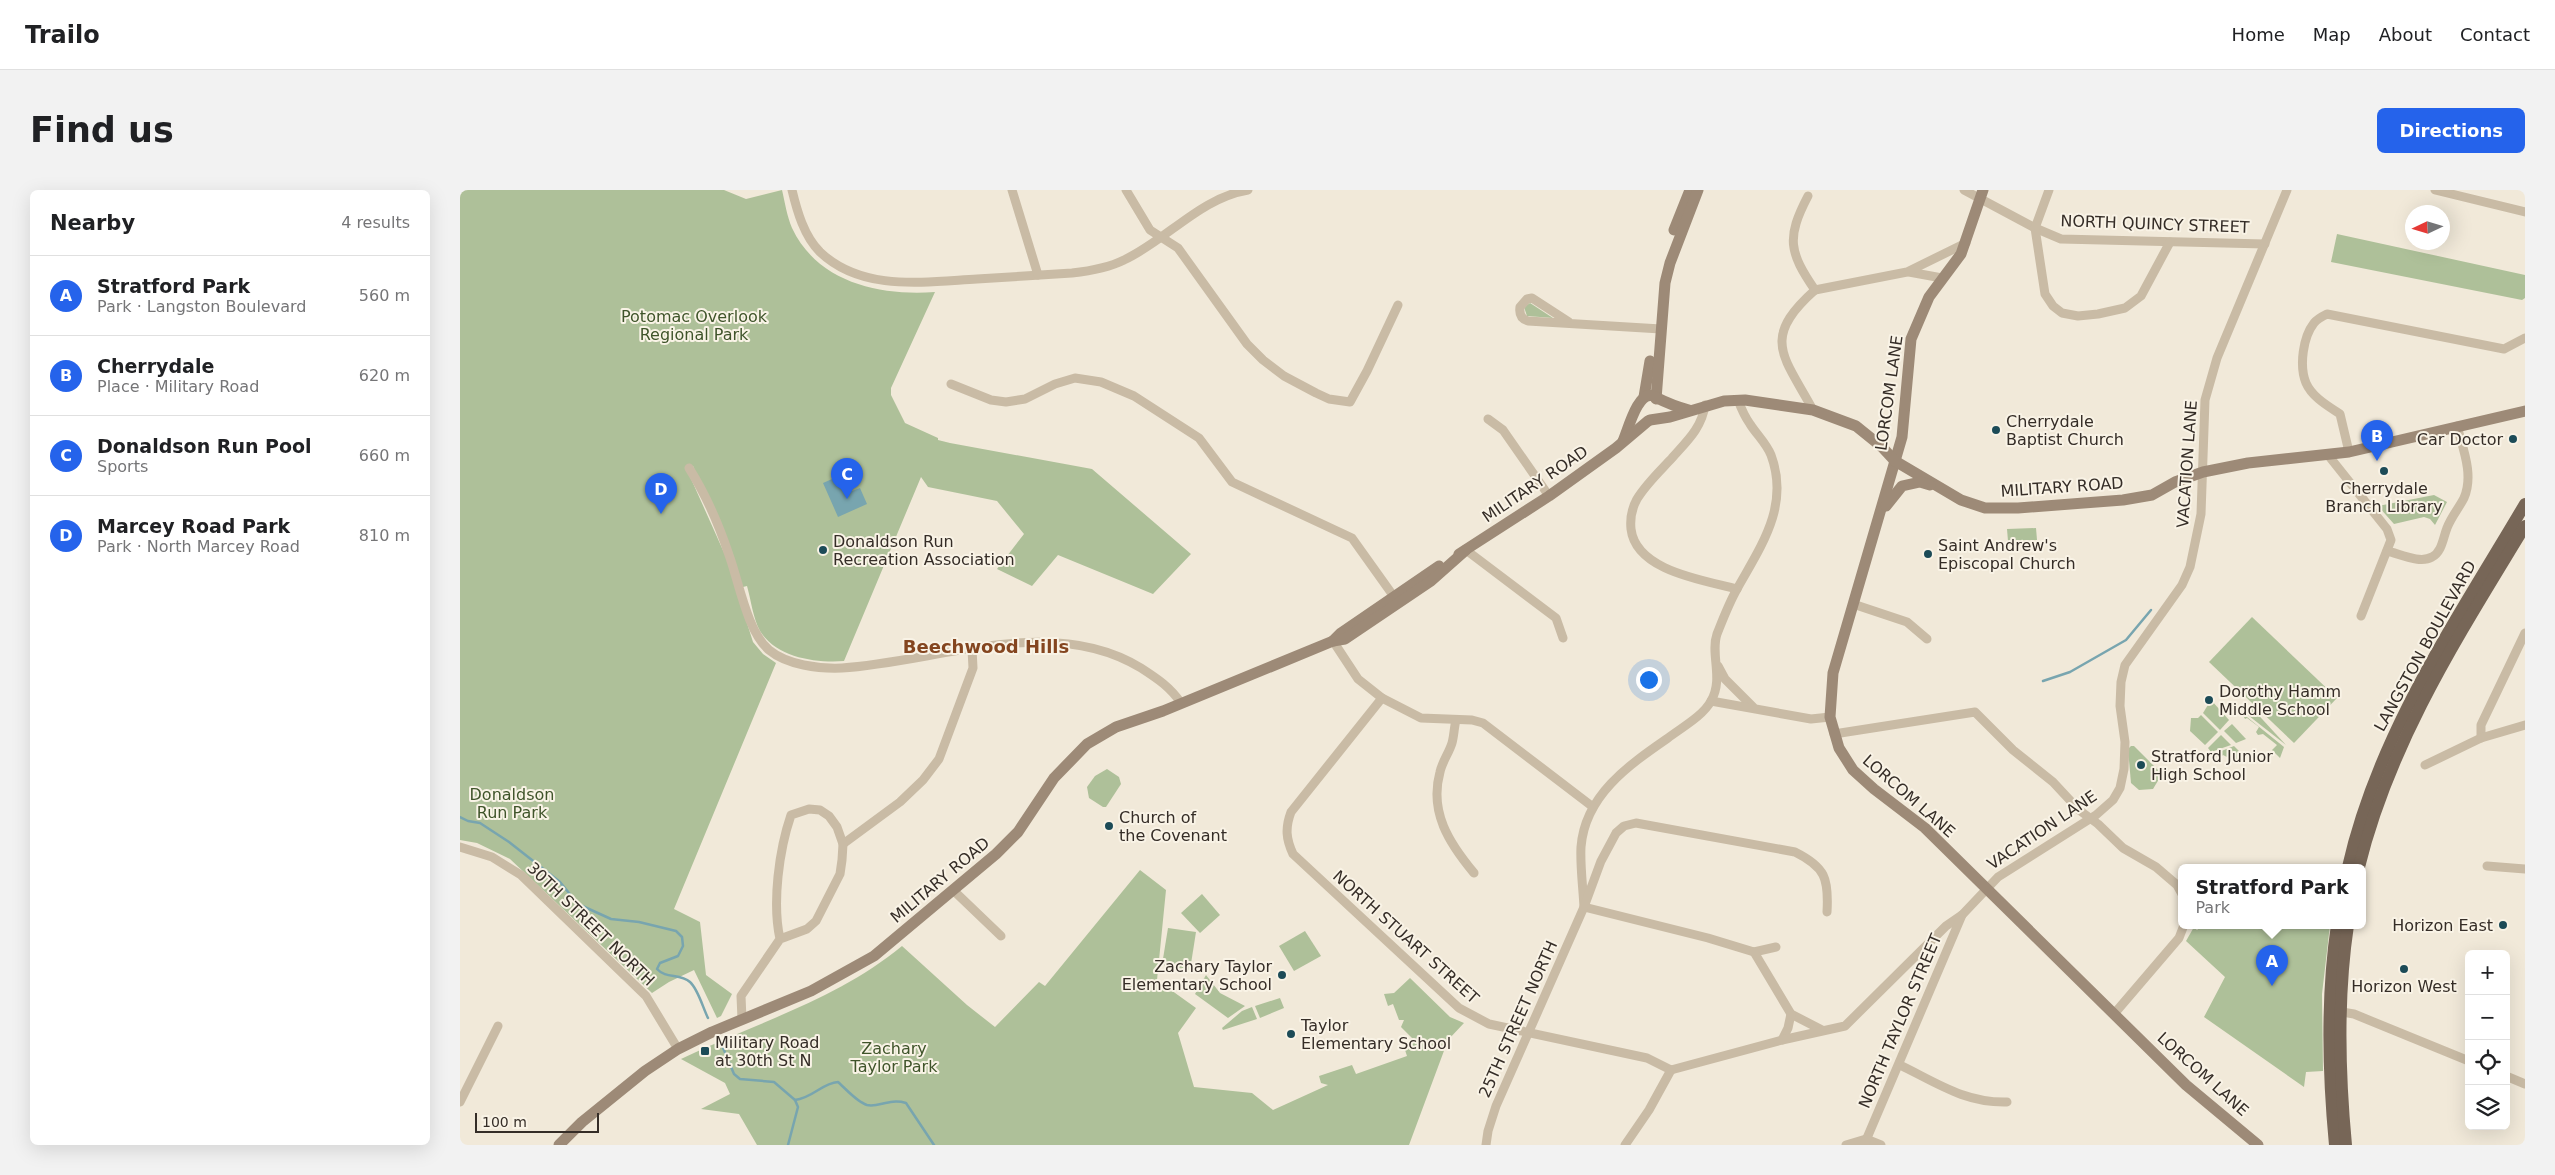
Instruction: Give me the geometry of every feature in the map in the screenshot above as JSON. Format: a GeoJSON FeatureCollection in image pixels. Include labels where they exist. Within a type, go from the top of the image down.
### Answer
{"type":"FeatureCollection","features":[{"type":"Feature","properties":{"kind":"main road"},"geometry":{"type":"LineString","coordinates":[[1644,397],[1667,262],[1690,190]]}},
{"type":"Feature","properties":{"kind":"main road"},"geometry":{"type":"LineString","coordinates":[[1667,262],[1698,190]]}},
{"type":"Feature","properties":{"kind":"main road","name":"LORCOM LANE"},"geometry":{"type":"LineString","coordinates":[[1982,194],[1961,254],[1929,297],[1911,339],[1902,437],[1833,673],[1830,717],[1834,734],[1845,759],[1863,781],[1912,817],[2186,1085],[2258,1145]]}},
{"type":"Feature","properties":{"kind":"main road"},"geometry":{"type":"LineString","coordinates":[[1636,411],[1639,418],[1649,421],[1656,411],[1657,329]]}},
{"type":"Feature","properties":{"kind":"main road"},"geometry":{"type":"LineString","coordinates":[[1622,443],[1638,402],[1644,397],[1649,396],[1690,410]]}},
{"type":"Feature","properties":{"kind":"main road","name":"MILITARY ROAD"},"geometry":{"type":"LineString","coordinates":[[559,1145],[582,1122],[645,1071],[678,1049],[742,1019],[811,991],[874,956],[953,890],[1018,832],[1054,778],[1087,744],[1116,727],[1333,642],[1345,639],[1396,600],[1431,581],[1466,550],[1548,496],[1622,443],[1649,421],[1705,405],[1738,400],[1812,410],[1856,426],[1896,461],[1941,490],[1961,500],[1985,508],[2123,500],[2152,495],[2175,482],[2203,472],[2248,463],[2349,452],[2525,411]]}},
{"type":"Feature","properties":{"kind":"main road"},"geometry":{"type":"LineString","coordinates":[[1878,520],[1892,496],[1902,486],[1920,482],[1941,490]]}},
{"type":"Feature","properties":{"kind":"main road","name":"LANGSTON BOULEVARD"},"geometry":{"type":"LineString","coordinates":[[2349,864],[2369,794],[2399,722],[2419,682],[2525,504]]}},
{"type":"Feature","properties":{"kind":"main road","name":"LANGSTON BOULEVARD"},"geometry":{"type":"LineString","coordinates":[[2360,864],[2382,792],[2412,720],[2525,526]]}},
{"type":"Feature","properties":{"kind":"main road"},"geometry":{"type":"LineString","coordinates":[[2335,1145],[2338,1114],[2334,1011],[2337,929]]}},
{"type":"Feature","properties":{"kind":"main road"},"geometry":{"type":"LineString","coordinates":[[2334,1011],[2347,929]]}},
{"type":"Feature","properties":{"kind":"main road"},"geometry":{"type":"LineString","coordinates":[[2338,1114],[2346,1145]]}},
{"type":"Feature","properties":{"kind":"street"},"geometry":{"type":"LineString","coordinates":[[792,190],[799,217],[819,251],[844,269],[883,281],[910,283],[1072,273],[1111,265],[1145,248],[1225,193],[1248,190]]}},
{"type":"Feature","properties":{"kind":"street"},"geometry":{"type":"LineString","coordinates":[[1012,190],[1038,275]]}},
{"type":"Feature","properties":{"kind":"street"},"geometry":{"type":"LineString","coordinates":[[1126,190],[1150,230],[1178,248],[1236,330],[1263,360],[1298,384],[1329,399],[1350,402],[1398,305]]}},
{"type":"Feature","properties":{"kind":"street","name":"NORTH QUINCY STREET"},"geometry":{"type":"LineString","coordinates":[[1964,190],[1982,194],[1991,206],[2035,228],[2061,238],[2265,244]]}},
{"type":"Feature","properties":{"kind":"street"},"geometry":{"type":"LineString","coordinates":[[2049,190],[2035,228],[2046,294],[2054,306],[2062,313],[2078,316],[2125,308],[2141,296],[2170,242]]}},
{"type":"Feature","properties":{"kind":"street","name":"VACATION LANE"},"geometry":{"type":"LineString","coordinates":[[1671,1070],[1782,1040],[1845,1026],[1946,926],[1962,915],[1998,876],[2091,819],[2113,800],[2120,788],[2124,769],[2125,742],[2120,706],[2121,682],[2126,665],[2186,575],[2201,514],[2200,488],[2203,472],[2205,400],[2217,358],[2287,190]]}},
{"type":"Feature","properties":{"kind":"street"},"geometry":{"type":"LineString","coordinates":[[2435,190],[2525,212]]}},
{"type":"Feature","properties":{"kind":"street"},"geometry":{"type":"LineString","coordinates":[[1808,196],[1796,220],[1793,241],[1798,266],[1815,290]]}},
{"type":"Feature","properties":{"kind":"street"},"geometry":{"type":"LineString","coordinates":[[1812,410],[1788,370],[1782,351],[1782,334],[1790,315],[1815,290],[1907,272],[1966,243]]}},
{"type":"Feature","properties":{"kind":"street"},"geometry":{"type":"LineString","coordinates":[[1907,272],[1942,278]]}},
{"type":"Feature","properties":{"kind":"street"},"geometry":{"type":"LineString","coordinates":[[1569,322],[1532,298],[1523,302],[1520,307],[1520,313],[1525,320],[1554,324],[1569,322],[1657,329]]}},
{"type":"Feature","properties":{"kind":"street"},"geometry":{"type":"LineString","coordinates":[[2349,452],[2340,414],[2319,399],[2306,384],[2302,364],[2307,339],[2315,322],[2327,314],[2504,349],[2525,338]]}},
{"type":"Feature","properties":{"kind":"street"},"geometry":{"type":"LineString","coordinates":[[951,384],[991,400],[1006,402],[1025,399],[1055,384],[1075,378],[1101,382],[1134,396],[1199,438],[1232,482],[1352,538],[1396,600]]}},
{"type":"Feature","properties":{"kind":"street"},"geometry":{"type":"LineString","coordinates":[[1738,400],[1751,426],[1770,453],[1777,481],[1777,498],[1769,531],[1737,590],[1716,636],[1715,645],[1718,665],[1711,701],[1811,718],[1830,717]]}},
{"type":"Feature","properties":{"kind":"street"},"geometry":{"type":"LineString","coordinates":[[1705,405],[1704,418],[1695,432],[1638,498],[1631,521],[1632,531],[1642,552],[1655,564],[1737,590]]}},
{"type":"Feature","properties":{"kind":"street"},"geometry":{"type":"LineString","coordinates":[[1488,419],[1504,430],[1548,496]]}},
{"type":"Feature","properties":{"kind":"street"},"geometry":{"type":"LineString","coordinates":[[2387,551],[2421,560],[2431,558],[2439,552],[2448,524],[2464,498],[2468,482],[2468,469],[2457,426]]}},
{"type":"Feature","properties":{"kind":"street"},"geometry":{"type":"LineString","coordinates":[[2328,455],[2387,529],[2391,540],[2361,616]]}},
{"type":"Feature","properties":{"kind":"street"},"geometry":{"type":"LineString","coordinates":[[689,468],[708,503],[729,554],[756,634],[775,654],[790,661],[830,669],[877,665],[972,649],[1035,643],[1084,646],[1104,651],[1131,662],[1170,688],[1181,703]]}},
{"type":"Feature","properties":{"kind":"street"},"geometry":{"type":"LineString","coordinates":[[1466,550],[1556,618],[1563,638]]}},
{"type":"Feature","properties":{"kind":"street"},"geometry":{"type":"LineString","coordinates":[[1854,604],[1907,622],[1927,639]]}},
{"type":"Feature","properties":{"kind":"street"},"geometry":{"type":"LineString","coordinates":[[2481,738],[2481,725],[2525,633]]}},
{"type":"Feature","properties":{"kind":"street"},"geometry":{"type":"LineString","coordinates":[[1333,642],[1358,679],[1382,698],[1421,718],[1472,720],[1492,729],[1593,807]]}},
{"type":"Feature","properties":{"kind":"street"},"geometry":{"type":"LineString","coordinates":[[843,844],[900,802],[923,780],[939,758],[973,668],[972,649]]}},
{"type":"Feature","properties":{"kind":"street"},"geometry":{"type":"LineString","coordinates":[[1718,665],[1725,679],[1753,708]]}},
{"type":"Feature","properties":{"kind":"street","name":"NORTH STUART STREET"},"geometry":{"type":"LineString","coordinates":[[1382,698],[1291,812],[1286,825],[1286,836],[1293,854],[1459,1008],[1489,1024],[1647,1058],[1671,1070]]}},
{"type":"Feature","properties":{"kind":"street","name":"25TH STREET NORTH"},"geometry":{"type":"LineString","coordinates":[[1584,907],[1581,846],[1584,829],[1593,807],[1608,786],[1627,767],[1700,713],[1711,701]]}},
{"type":"Feature","properties":{"kind":"street"},"geometry":{"type":"LineString","coordinates":[[1834,734],[1975,712],[2013,750],[2053,782],[2080,810],[2123,848],[2156,867],[2178,887]]}},
{"type":"Feature","properties":{"kind":"street"},"geometry":{"type":"LineString","coordinates":[[1456,720],[1452,743],[1440,770],[1436,790],[1437,810],[1452,844],[1474,873]]}},
{"type":"Feature","properties":{"kind":"street"},"geometry":{"type":"LineString","coordinates":[[2425,765],[2481,738],[2525,725]]}},
{"type":"Feature","properties":{"kind":"street"},"geometry":{"type":"LineString","coordinates":[[742,1019],[741,996],[780,939],[807,929],[816,921],[840,874],[843,844],[838,828],[829,816],[820,810],[809,809],[791,815],[783,838],[778,877],[778,928],[780,939]]}},
{"type":"Feature","properties":{"kind":"street","name":"25TH STREET NORTH"},"geometry":{"type":"LineString","coordinates":[[1486,1145],[1488,1130],[1496,1106],[1584,907],[1596,872],[1616,833],[1624,826],[1636,823],[1795,852],[1811,860],[1826,878],[1829,889],[1827,912]]}},
{"type":"Feature","properties":{"kind":"street","name":"30TH STREET NORTH"},"geometry":{"type":"LineString","coordinates":[[460,847],[492,857],[521,875],[646,996],[678,1049]]}},
{"type":"Feature","properties":{"kind":"street"},"geometry":{"type":"LineString","coordinates":[[2487,866],[2525,869]]}},
{"type":"Feature","properties":{"kind":"street"},"geometry":{"type":"LineString","coordinates":[[953,890],[1002,936]]}},
{"type":"Feature","properties":{"kind":"street"},"geometry":{"type":"LineString","coordinates":[[1584,907],[1708,938],[1754,952],[1776,948]]}},
{"type":"Feature","properties":{"kind":"street","name":"NORTH TAYLOR STREET"},"geometry":{"type":"LineString","coordinates":[[1865,1142],[1900,1065],[1962,915]]}},
{"type":"Feature","properties":{"kind":"street"},"geometry":{"type":"LineString","coordinates":[[2114,1014],[2179,938],[2182,929]]}},
{"type":"Feature","properties":{"kind":"street"},"geometry":{"type":"LineString","coordinates":[[1754,952],[1791,1014],[1822,1030]]}},
{"type":"Feature","properties":{"kind":"street"},"geometry":{"type":"LineString","coordinates":[[2334,1011],[2363,1018],[2465,1059]]}},
{"type":"Feature","properties":{"kind":"street"},"geometry":{"type":"LineString","coordinates":[[1782,1040],[1788,1028],[1791,1014]]}},
{"type":"Feature","properties":{"kind":"street"},"geometry":{"type":"LineString","coordinates":[[460,1102],[498,1026]]}},
{"type":"Feature","properties":{"kind":"street"},"geometry":{"type":"LineString","coordinates":[[1900,1065],[1965,1098],[1986,1102],[2007,1102]]}},
{"type":"Feature","properties":{"kind":"street"},"geometry":{"type":"LineString","coordinates":[[1626,1145],[1649,1110],[1671,1070]]}},
{"type":"Feature","properties":{"kind":"street"},"geometry":{"type":"LineString","coordinates":[[2510,1078],[2525,1084]]}},
{"type":"Feature","properties":{"kind":"street"},"geometry":{"type":"LineString","coordinates":[[1846,1145],[1865,1142],[1881,1145]]}},
{"type":"Feature","properties":{"kind":"green space","name":"Potomac Overlook Regional Park"},"geometry":{"type":"Polygon","coordinates":[[[460,190],[724,190],[746,199],[782,190],[790,223],[803,247],[818,262],[834,273],[872,288],[914,293],[935,292],[891,388],[891,395],[905,423],[938,438],[938,440],[950,443],[1092,469],[1191,554],[1153,594],[1058,555],[1032,586],[997,569],[1024,534],[997,501],[928,487],[921,477],[844,661],[810,660],[787,653],[776,647],[760,631],[747,586],[743,587],[693,466],[688,472],[726,557],[753,642],[763,654],[776,663],[674,909],[700,922],[706,975],[732,994],[721,1016],[717,1018],[694,970],[652,993],[510,859],[477,843],[460,840],[460,190]]]}},
{"type":"Feature","properties":{"kind":"green space"},"geometry":{"type":"Polygon","coordinates":[[[2337,234],[2525,275],[2525,298],[2522,300],[2331,262],[2337,234]]]}},
{"type":"Feature","properties":{"kind":"green space"},"geometry":{"type":"Polygon","coordinates":[[[1530,303],[1553,318],[1527,316],[1524,307],[1530,303]]]}},
{"type":"Feature","properties":{"kind":"green space"},"geometry":{"type":"Polygon","coordinates":[[[2434,495],[2447,502],[2435,525],[2430,519],[2424,517],[2394,524],[2378,506],[2434,495]]]}},
{"type":"Feature","properties":{"kind":"green space"},"geometry":{"type":"Polygon","coordinates":[[[2036,528],[2037,540],[2008,541],[2007,529],[2036,528]]]}},
{"type":"Feature","properties":{"kind":"green space"},"geometry":{"type":"Polygon","coordinates":[[[2252,617],[2337,698],[2294,743],[2209,662],[2252,617]]]}},
{"type":"Feature","properties":{"kind":"green space"},"geometry":{"type":"Polygon","coordinates":[[[2211,700],[2229,720],[2220,730],[2203,713],[2211,700]]]}},
{"type":"Feature","properties":{"kind":"green space"},"geometry":{"type":"Polygon","coordinates":[[[2248,707],[2251,707],[2286,745],[2244,712],[2248,707]]]}},
{"type":"Feature","properties":{"kind":"green space"},"geometry":{"type":"Polygon","coordinates":[[[2242,713],[2284,747],[2280,758],[2272,750],[2277,745],[2263,734],[2258,735],[2256,732],[2259,727],[2247,718],[2245,719],[2242,713]]]}},
{"type":"Feature","properties":{"kind":"green space"},"geometry":{"type":"Polygon","coordinates":[[[2201,715],[2218,732],[2205,745],[2190,731],[2191,718],[2198,718],[2201,715]]]}},
{"type":"Feature","properties":{"kind":"green space"},"geometry":{"type":"Polygon","coordinates":[[[2232,724],[2246,739],[2236,743],[2224,731],[2232,724]]]}},
{"type":"Feature","properties":{"kind":"green space"},"geometry":{"type":"Polygon","coordinates":[[[2221,735],[2231,745],[2211,752],[2208,748],[2221,735]]]}},
{"type":"Feature","properties":{"kind":"green space"},"geometry":{"type":"Polygon","coordinates":[[[2134,746],[2158,770],[2159,779],[2153,789],[2139,790],[2131,783],[2128,749],[2134,746]]]}},
{"type":"Feature","properties":{"kind":"green space"},"geometry":{"type":"Polygon","coordinates":[[[2234,746],[2244,756],[2241,764],[2223,755],[2219,759],[2214,754],[2234,746]]]}},
{"type":"Feature","properties":{"kind":"green space"},"geometry":{"type":"Polygon","coordinates":[[[1107,769],[1119,777],[1121,784],[1106,807],[1103,807],[1089,798],[1087,787],[1095,776],[1107,769]]]}},
{"type":"Feature","properties":{"kind":"green space","name":"Zachary Taylor Park"},"geometry":{"type":"Polygon","coordinates":[[[1140,870],[1166,890],[1157,980],[1196,1008],[1178,1033],[1194,1087],[1252,1093],[1273,1110],[1328,1085],[1321,1083],[1319,1076],[1352,1065],[1356,1074],[1407,1056],[1405,1050],[1414,1040],[1401,1027],[1404,1020],[1399,1020],[1393,1004],[1388,1006],[1384,994],[1394,993],[1410,978],[1450,1017],[1464,1023],[1448,1040],[1409,1145],[757,1145],[739,1114],[701,1109],[730,1094],[725,1083],[681,1059],[824,996],[877,965],[902,946],[967,1005],[995,1027],[1039,982],[1045,986],[1140,870]]]}},
{"type":"Feature","properties":{"kind":"green space"},"geometry":{"type":"Polygon","coordinates":[[[1202,894],[1220,915],[1200,933],[1181,913],[1202,894]]]}},
{"type":"Feature","properties":{"kind":"green space"},"geometry":{"type":"Polygon","coordinates":[[[1168,928],[1196,932],[1190,970],[1162,965],[1168,928]]]}},
{"type":"Feature","properties":{"kind":"green space"},"geometry":{"type":"Polygon","coordinates":[[[2193,929],[2330,929],[2322,994],[2323,1071],[2306,1072],[2304,1087],[2204,1017],[2225,977],[2186,941],[2193,929]]]}},
{"type":"Feature","properties":{"kind":"green space"},"geometry":{"type":"Polygon","coordinates":[[[1305,931],[1321,956],[1294,971],[1279,946],[1305,931]]]}},
{"type":"Feature","properties":{"kind":"green space"},"geometry":{"type":"Polygon","coordinates":[[[1206,975],[1220,993],[1245,1006],[1228,1018],[1195,994],[1206,975]]]}},
{"type":"Feature","properties":{"kind":"green space"},"geometry":{"type":"Polygon","coordinates":[[[1280,998],[1284,1008],[1260,1018],[1255,1006],[1280,998]]]}},
{"type":"Feature","properties":{"kind":"green space"},"geometry":{"type":"Polygon","coordinates":[[[1252,1007],[1257,1019],[1223,1030],[1222,1028],[1242,1011],[1252,1007]]]}},
{"type":"Feature","properties":{"kind":"water"},"geometry":{"type":"Polygon","coordinates":[[[839,476],[847,493],[860,488],[867,504],[838,517],[823,483],[839,476]]]}},
{"type":"Feature","properties":{"kind":"waterway"},"geometry":{"type":"LineString","coordinates":[[2043,681],[2070,672],[2126,640],[2151,610]]}},
{"type":"Feature","properties":{"kind":"waterway"},"geometry":{"type":"LineString","coordinates":[[460,817],[468,821],[480,823],[509,842],[560,882],[578,904],[611,919],[639,922],[676,931],[682,937],[683,946],[678,956],[660,963],[657,969],[665,974],[686,979],[690,982],[698,994],[708,1018]]}},
{"type":"Feature","properties":{"kind":"waterway"},"geometry":{"type":"LineString","coordinates":[[721,1043],[734,1074],[740,1079],[774,1082],[795,1100],[798,1107],[788,1145]]}},
{"type":"Feature","properties":{"kind":"waterway"},"geometry":{"type":"LineString","coordinates":[[795,1100],[838,1082],[867,1105],[871,1106],[889,1102],[906,1103],[934,1145]]}},
{"type":"Feature","properties":{"kind":"place","name":"Cherrydale Baptist Church"},"geometry":{"type":"Point","coordinates":[1996,430]}},
{"type":"Feature","properties":{"kind":"place","name":"Car Doctor"},"geometry":{"type":"Point","coordinates":[2513,439]}},
{"type":"Feature","properties":{"kind":"place","name":"Cherrydale"},"geometry":{"type":"Point","coordinates":[2377,461]}},
{"type":"Feature","properties":{"kind":"place","name":"Cherrydale Branch Library"},"geometry":{"type":"Point","coordinates":[2384,471]}},
{"type":"Feature","properties":{"kind":"place","name":"Donaldson Run Pool"},"geometry":{"type":"Point","coordinates":[847,499]}},
{"type":"Feature","properties":{"kind":"place","name":"Marcey Road Park"},"geometry":{"type":"Point","coordinates":[661,514]}},
{"type":"Feature","properties":{"kind":"place","name":"Donaldson Run Recreation Association"},"geometry":{"type":"Point","coordinates":[823,550]}},
{"type":"Feature","properties":{"kind":"place","name":"Saint Andrew's Episcopal Church"},"geometry":{"type":"Point","coordinates":[1928,554]}},
{"type":"Feature","properties":{"kind":"place","name":"Dorothy Hamm Middle School"},"geometry":{"type":"Point","coordinates":[2209,700]}},
{"type":"Feature","properties":{"kind":"place","name":"Stratford Junior High School"},"geometry":{"type":"Point","coordinates":[2141,765]}},
{"type":"Feature","properties":{"kind":"place","name":"Church of the Covenant"},"geometry":{"type":"Point","coordinates":[1109,826]}},
{"type":"Feature","properties":{"kind":"place","name":"Horizon East"},"geometry":{"type":"Point","coordinates":[2503,925]}},
{"type":"Feature","properties":{"kind":"place","name":"Horizon West"},"geometry":{"type":"Point","coordinates":[2404,969]}},
{"type":"Feature","properties":{"kind":"place","name":"Zachary Taylor Elementary School"},"geometry":{"type":"Point","coordinates":[1282,975]}},
{"type":"Feature","properties":{"kind":"place","name":"Stratford Park"},"geometry":{"type":"Point","coordinates":[2272,986]}},
{"type":"Feature","properties":{"kind":"place","name":"Taylor Elementary School"},"geometry":{"type":"Point","coordinates":[1291,1034]}},
{"type":"Feature","properties":{"kind":"place","name":"Military Road at 30th St N"},"geometry":{"type":"Point","coordinates":[705,1051]}},
{"type":"Feature","properties":{"kind":"district","name":"Beechwood Hills"},"geometry":{"type":"Point","coordinates":[986,646]}},
{"type":"Feature","properties":{"kind":"park label","name":"Donaldson Run Park"},"geometry":{"type":"Point","coordinates":[512,803]}}]}
